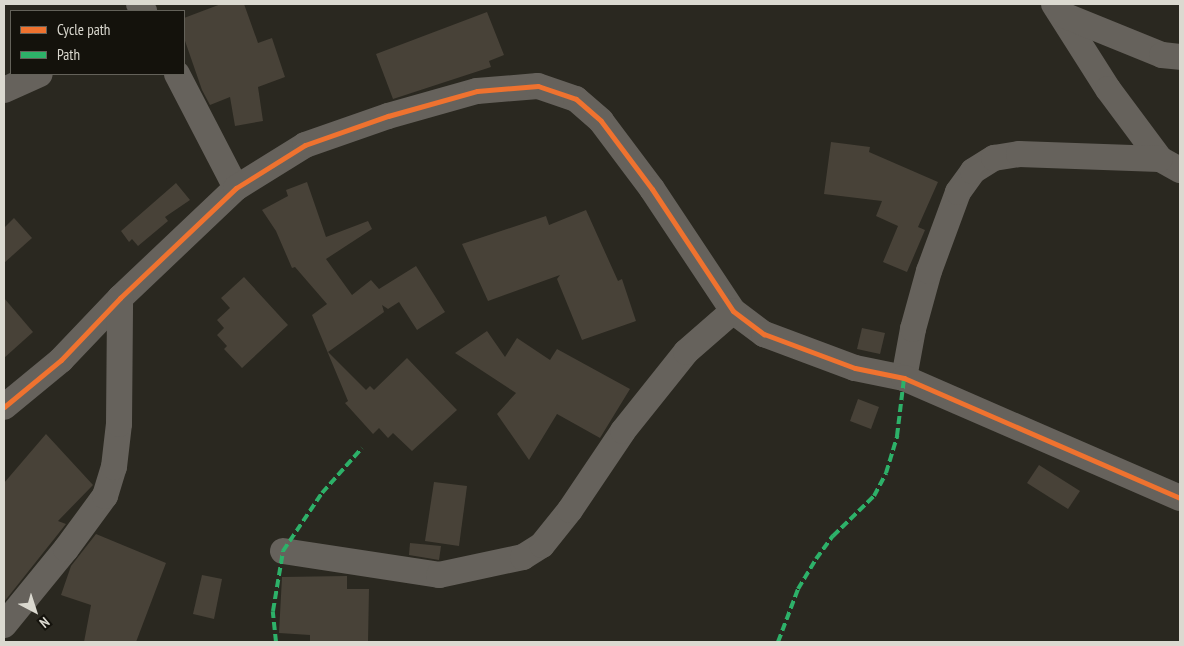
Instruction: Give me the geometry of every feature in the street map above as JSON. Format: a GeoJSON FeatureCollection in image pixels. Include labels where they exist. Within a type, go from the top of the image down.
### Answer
{"type":"FeatureCollection","features":[{"type":"Feature","properties":{"kind":"street"},"geometry":{"type":"LineString","coordinates":[[1057,9],[1162,55],[1180,58]]}},
{"type":"Feature","properties":{"kind":"street"},"geometry":{"type":"LineString","coordinates":[[1057,9],[1108,89],[1170,165]]}},
{"type":"Feature","properties":{"kind":"street"},"geometry":{"type":"LineString","coordinates":[[4,90],[38,75]]}},
{"type":"Feature","properties":{"kind":"street"},"geometry":{"type":"LineString","coordinates":[[178,75],[236,188]]}},
{"type":"Feature","properties":{"kind":"street"},"geometry":{"type":"LineString","coordinates":[[4,407],[61,360],[120,298],[236,188],[305,146],[388,116],[477,91],[538,86],[576,98],[602,121],[652,188],[733,311],[764,334],[855,368],[904,378],[1180,498]]}},
{"type":"Feature","properties":{"kind":"street"},"geometry":{"type":"LineString","coordinates":[[904,378],[913,329],[930,271],[958,192],[973,171],[994,158],[1019,154],[1170,165]]}},
{"type":"Feature","properties":{"kind":"street"},"geometry":{"type":"LineString","coordinates":[[4,625],[66,549],[105,496],[114,467],[119,424],[120,298]]}},
{"type":"Feature","properties":{"kind":"street"},"geometry":{"type":"LineString","coordinates":[[283,551],[439,575],[523,556],[542,544],[570,510],[623,431],[686,352],[733,311]]}},
{"type":"Feature","properties":{"kind":"building"},"geometry":{"type":"Polygon","coordinates":[[[221,4],[244,4],[258,43],[272,38],[285,77],[258,87],[263,121],[235,126],[230,97],[210,105],[202,90],[185,41],[185,18],[221,4]]]}},
{"type":"Feature","properties":{"kind":"building"},"geometry":{"type":"Polygon","coordinates":[[[487,12],[504,55],[489,61],[491,67],[393,99],[376,54],[487,12]]]}},
{"type":"Feature","properties":{"kind":"building"},"geometry":{"type":"Polygon","coordinates":[[[831,142],[870,147],[869,152],[938,182],[918,227],[925,230],[907,272],[883,262],[898,226],[876,216],[882,201],[824,194],[831,142]]]}},
{"type":"Feature","properties":{"kind":"building"},"geometry":{"type":"Polygon","coordinates":[[[307,182],[326,237],[368,221],[372,229],[326,259],[352,295],[371,280],[379,289],[416,266],[445,312],[417,330],[399,302],[388,309],[382,305],[384,312],[328,352],[366,390],[370,386],[374,390],[407,358],[457,410],[412,451],[393,433],[388,438],[379,428],[373,434],[345,403],[348,401],[312,315],[327,304],[295,267],[292,268],[276,231],[262,210],[288,196],[286,190],[307,182]]]}},
{"type":"Feature","properties":{"kind":"building"},"geometry":{"type":"Polygon","coordinates":[[[176,183],[190,200],[165,217],[168,221],[138,246],[132,239],[129,242],[121,231],[176,183]]]}},
{"type":"Feature","properties":{"kind":"building"},"geometry":{"type":"Polygon","coordinates":[[[586,210],[618,281],[622,279],[636,321],[582,340],[557,279],[560,275],[488,301],[462,244],[546,216],[549,225],[586,210]]]}},
{"type":"Feature","properties":{"kind":"building"},"geometry":{"type":"Polygon","coordinates":[[[14,218],[32,238],[4,263],[4,228],[14,218]]]}},
{"type":"Feature","properties":{"kind":"building"},"geometry":{"type":"Polygon","coordinates":[[[244,277],[288,325],[242,368],[224,349],[227,346],[217,335],[224,328],[217,320],[230,308],[221,298],[244,277]]]}},
{"type":"Feature","properties":{"kind":"building"},"geometry":{"type":"Polygon","coordinates":[[[4,298],[33,332],[4,358],[4,298]]]}},
{"type":"Feature","properties":{"kind":"building"},"geometry":{"type":"Polygon","coordinates":[[[862,328],[885,333],[880,354],[857,349],[862,328]]]}},
{"type":"Feature","properties":{"kind":"building"},"geometry":{"type":"Polygon","coordinates":[[[487,331],[505,357],[517,338],[550,360],[557,349],[630,389],[600,438],[557,414],[529,460],[497,414],[516,393],[455,353],[487,331]]]}},
{"type":"Feature","properties":{"kind":"building"},"geometry":{"type":"Polygon","coordinates":[[[858,399],[879,407],[871,429],[850,421],[858,399]]]}},
{"type":"Feature","properties":{"kind":"building"},"geometry":{"type":"Polygon","coordinates":[[[46,434],[93,485],[58,521],[66,524],[4,602],[4,483],[46,434]]]}},
{"type":"Feature","properties":{"kind":"building"},"geometry":{"type":"Polygon","coordinates":[[[1039,465],[1080,491],[1068,509],[1027,483],[1039,465]]]}},
{"type":"Feature","properties":{"kind":"building"},"geometry":{"type":"Polygon","coordinates":[[[434,482],[467,486],[459,546],[425,541],[434,482]]]}},
{"type":"Feature","properties":{"kind":"building"},"geometry":{"type":"Polygon","coordinates":[[[96,534],[166,563],[136,642],[84,642],[91,605],[61,595],[71,566],[96,534]]]}},
{"type":"Feature","properties":{"kind":"building"},"geometry":{"type":"Polygon","coordinates":[[[410,543],[441,546],[439,560],[409,555],[410,543]]]}},
{"type":"Feature","properties":{"kind":"building"},"geometry":{"type":"Polygon","coordinates":[[[202,575],[222,579],[214,619],[193,614],[202,575]]]}},
{"type":"Feature","properties":{"kind":"building"},"geometry":{"type":"Polygon","coordinates":[[[347,576],[347,589],[369,589],[368,642],[310,642],[310,635],[279,633],[282,577],[347,576]]]}},
{"type":"Feature","properties":{"kind":"marked path"},"geometry":{"type":"LineString","coordinates":[[778,642],[798,589],[816,559],[833,536],[874,496],[886,473],[897,436],[904,378]]}},
{"type":"Feature","properties":{"kind":"marked path"},"geometry":{"type":"LineString","coordinates":[[276,642],[273,611],[283,551],[322,493],[362,448]]}},
{"type":"Feature","properties":{"kind":"cycle path"},"geometry":{"type":"LineString","coordinates":[[4,407],[61,360],[120,298],[236,188],[305,145],[388,116],[477,91],[538,86],[576,99],[601,121],[652,189],[733,311],[764,334],[855,368],[904,378],[1180,498]]}}]}
